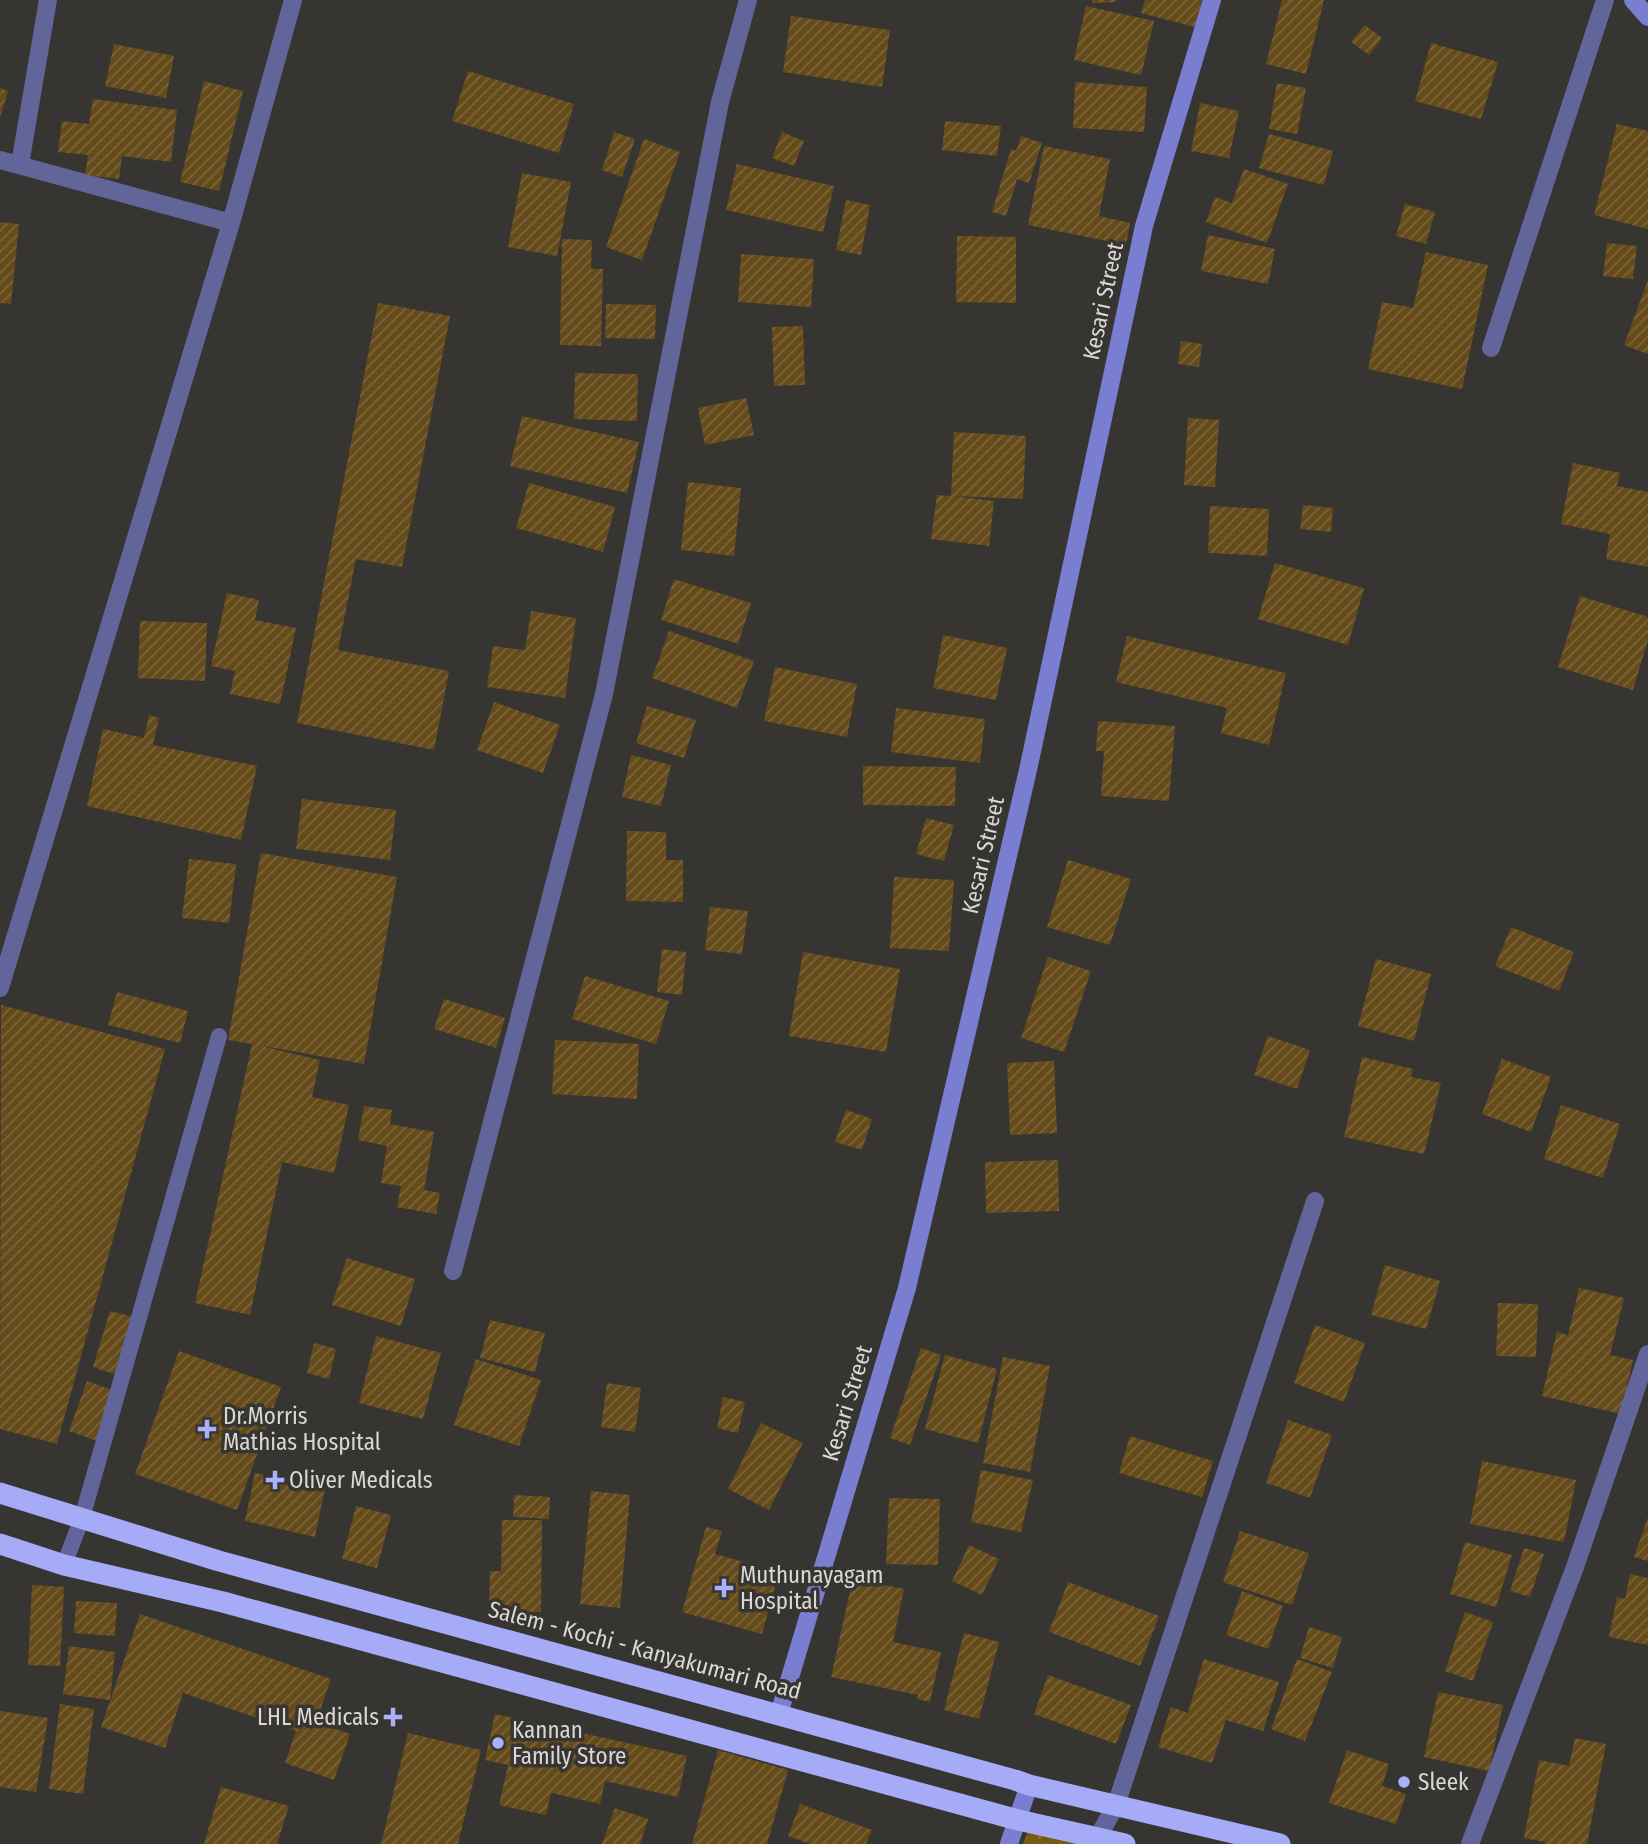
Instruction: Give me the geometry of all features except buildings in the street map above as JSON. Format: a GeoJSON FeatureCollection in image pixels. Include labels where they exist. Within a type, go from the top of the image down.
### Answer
{"type":"FeatureCollection","features":[{"type":"Feature","properties":{"kind":"highway","name":"Salem - Kochi - Kanyakumari Road"},"geometry":{"type":"LineString","coordinates":[[0,1493],[219,1561],[1029,1785],[1255,1841],[1280,1844]]}},
{"type":"Feature","properties":{"kind":"highway"},"geometry":{"type":"LineString","coordinates":[[0,1544],[64,1565],[223,1602],[1096,1841],[1125,1844]]}},
{"type":"Feature","properties":{"kind":"street"},"geometry":{"type":"LineString","coordinates":[[20,164],[48,0]]}},
{"type":"Feature","properties":{"kind":"street"},"geometry":{"type":"LineString","coordinates":[[0,988],[231,223],[293,0]]}},
{"type":"Feature","properties":{"kind":"street"},"geometry":{"type":"LineString","coordinates":[[453,1271],[604,694],[720,102],[748,0]]}},
{"type":"Feature","properties":{"kind":"street","name":"Kesari Street"},"geometry":{"type":"LineString","coordinates":[[779,1714],[907,1288],[1028,771],[1144,226],[1212,0]]}},
{"type":"Feature","properties":{"kind":"street"},"geometry":{"type":"LineString","coordinates":[[1491,348],[1605,0]]}},
{"type":"Feature","properties":{"kind":"street"},"geometry":{"type":"LineString","coordinates":[[1633,0],[1648,17]]}},
{"type":"Feature","properties":{"kind":"street"},"geometry":{"type":"LineString","coordinates":[[0,160],[231,223]]}},
{"type":"Feature","properties":{"kind":"street"},"geometry":{"type":"LineString","coordinates":[[1096,1841],[1116,1805],[1315,1201]]}},
{"type":"Feature","properties":{"kind":"street"},"geometry":{"type":"LineString","coordinates":[[1470,1844],[1575,1567],[1648,1354]]}},
{"type":"Feature","properties":{"kind":"street"},"geometry":{"type":"LineString","coordinates":[[1009,1844],[1029,1785]]}},
{"type":"Feature","properties":{"kind":"lane"},"geometry":{"type":"LineString","coordinates":[[64,1565],[82,1518],[219,1036]]}},
{"type":"Feature","properties":{"kind":"shaded area"},"geometry":{"type":"Polygon","coordinates":[[[1028,1831],[1087,1844],[1023,1844],[1028,1831]]]}},
{"type":"Feature","properties":{"kind":"place","name":"Dr.Morris Mathias Hospital"},"geometry":{"type":"Point","coordinates":[207,1429]}},
{"type":"Feature","properties":{"kind":"place","name":"Oliver Medicals"},"geometry":{"type":"Point","coordinates":[275,1480]}},
{"type":"Feature","properties":{"kind":"place","name":"Muthunayagam Hospital"},"geometry":{"type":"Point","coordinates":[724,1588]}},
{"type":"Feature","properties":{"kind":"place","name":"LHL Medicals"},"geometry":{"type":"Point","coordinates":[393,1717]}},
{"type":"Feature","properties":{"kind":"place","name":"Kannan Family Store"},"geometry":{"type":"Point","coordinates":[498,1743]}},
{"type":"Feature","properties":{"kind":"place","name":"Sleek"},"geometry":{"type":"Point","coordinates":[1404,1782]}}]}
